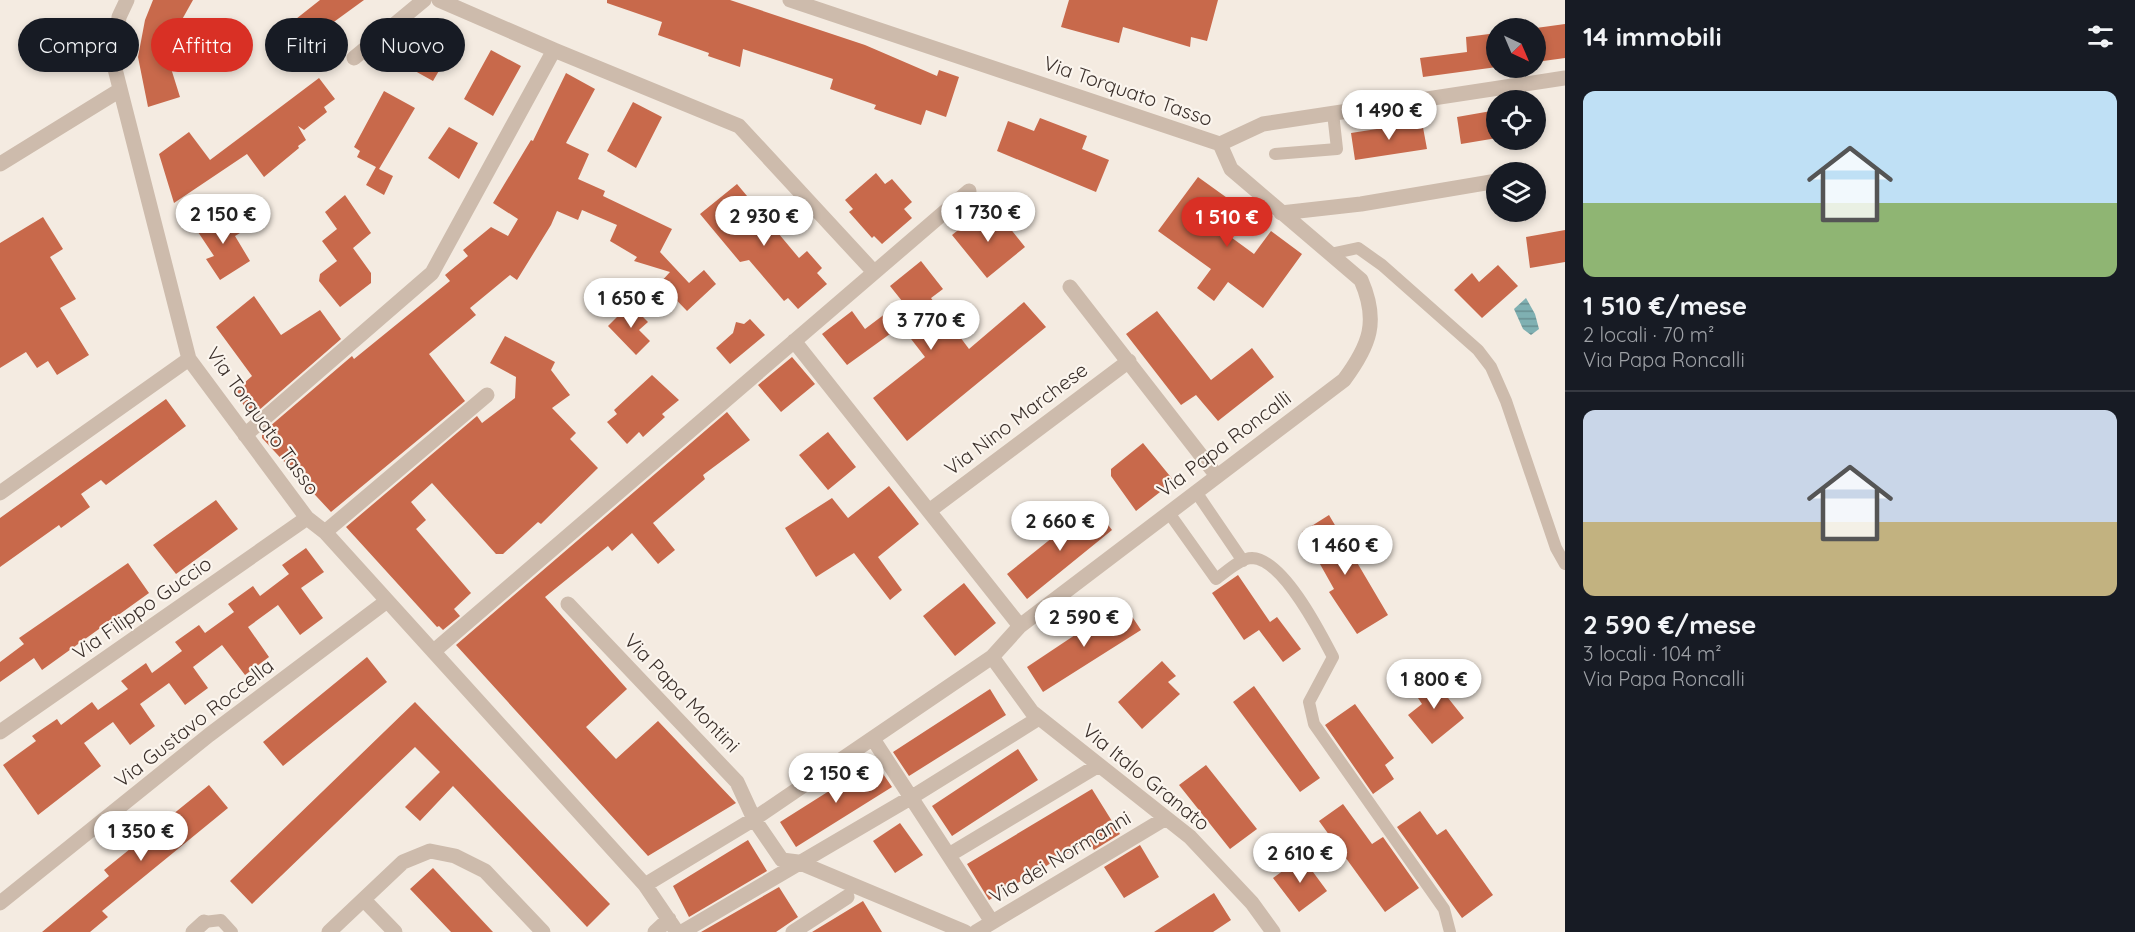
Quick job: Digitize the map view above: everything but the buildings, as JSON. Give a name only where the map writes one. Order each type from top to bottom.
[{"type":"street","name":"Via Torquato Tasso","points":[[127,0],[119,17],[114,65],[189,359],[308,518],[326,532],[645,885],[680,932]]},
{"type":"street","points":[[354,58],[424,0]]},
{"type":"street","points":[[439,0],[739,126],[874,272]]},
{"type":"street","name":"Via Torquato Tasso","points":[[790,0],[1220,144],[1263,124],[1565,78]]},
{"type":"street","points":[[245,435],[432,273],[554,50]]},
{"type":"street","points":[[0,164],[120,90]]},
{"type":"street","name":"Via Papa Roncalli","points":[[645,885],[754,819],[992,657],[1020,626],[1344,380],[1362,356],[1370,333],[1370,301],[1361,280],[1231,169],[1220,144]]},
{"type":"street","points":[[1281,213],[1361,204],[1486,183]]},
{"type":"street","points":[[434,651],[969,191]]},
{"type":"street","points":[[1070,287],[1217,476]]},
{"type":"street","points":[[794,341],[1020,626]]},
{"type":"street","points":[[0,493],[189,359]]},
{"type":"street","name":"Via Nino Marchese","points":[[929,511],[1129,361]]},
{"type":"street","points":[[326,532],[487,394]]},
{"type":"street","name":"Via Filippo Guccio","points":[[0,732],[308,518]]},
{"type":"street","name":"Via Gustavo Roccella","points":[[0,903],[209,735],[387,601]]},
{"type":"street","name":"Via Papa Montini","points":[[568,604],[738,782],[754,819],[782,860],[798,862],[965,932]]},
{"type":"street","name":"Via Italo Granato","points":[[992,657],[1032,712],[1190,837],[1221,868],[1273,932]]},
{"type":"street","points":[[680,932],[912,797],[1039,718]]},
{"type":"street","points":[[873,738],[992,922]]},
{"type":"street","points":[[949,855],[1098,766]]},
{"type":"street","name":"Via dei Normanni","points":[[976,932],[1166,818]]},
{"type":"street","points":[[329,932],[403,862],[430,851],[455,856],[484,871],[543,932]]},
{"type":"street","points":[[793,932],[847,897]]},
{"type":"street","points":[[364,900],[395,932]]},
{"type":"street","points":[[655,932],[669,919]]},
{"type":"lane","points":[[1275,154],[1337,149],[1333,113]]},
{"type":"lane","points":[[1330,254],[1358,248],[1382,265],[1478,350],[1491,367],[1506,401],[1556,548],[1565,564]]},
{"type":"lane","points":[[1196,492],[1243,561]]},
{"type":"lane","points":[[1169,513],[1216,579],[1243,561],[1252,558],[1269,565],[1288,585],[1319,629],[1334,657],[1309,702],[1314,724],[1444,909],[1450,932]]},
{"type":"lane","points":[[199,927],[221,920],[232,932]]},
{"type":"water","points":[[1526,298],[1535,314],[1539,329],[1531,335],[1523,329],[1514,309]]}]
